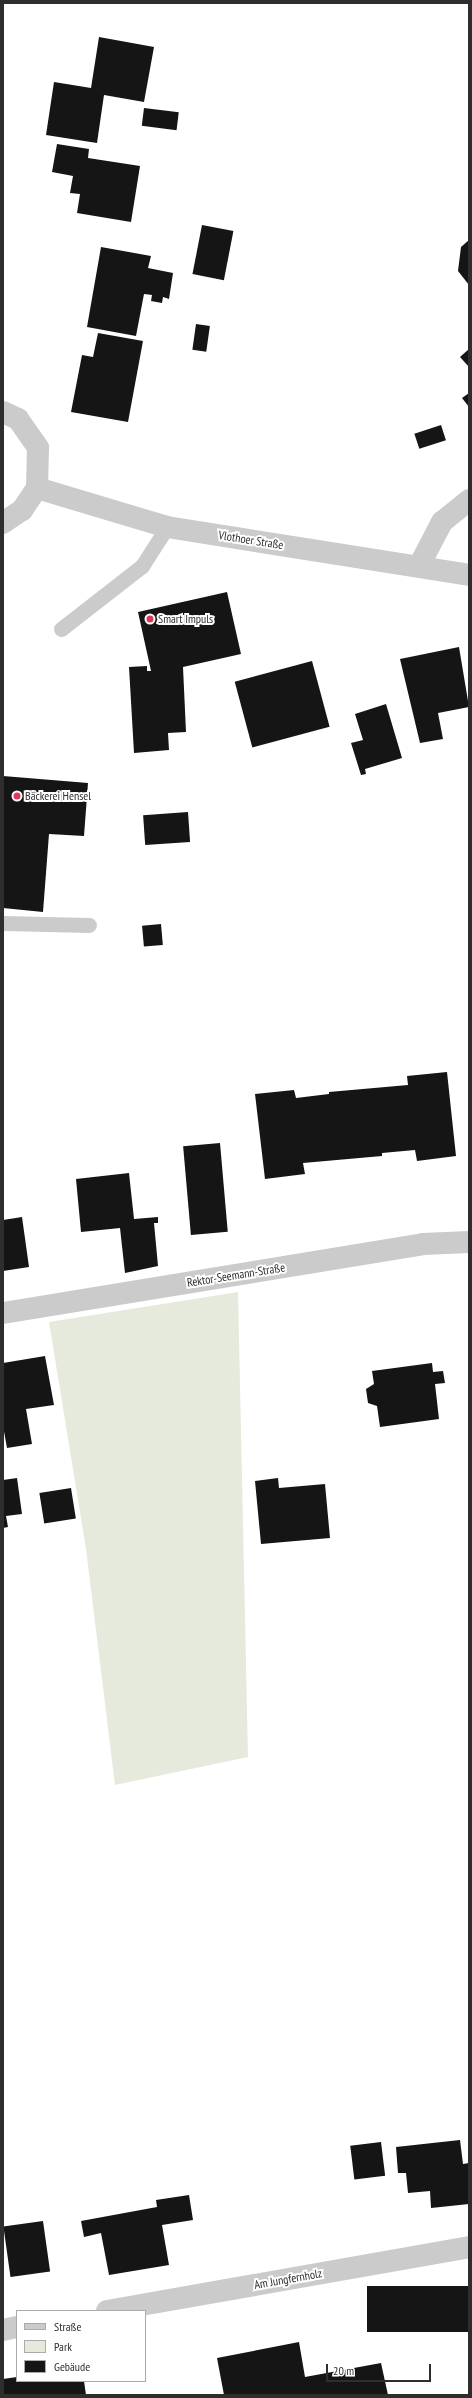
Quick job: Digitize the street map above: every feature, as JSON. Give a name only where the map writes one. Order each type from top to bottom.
[{"type":"street","points":[[3,412],[18,419],[38,448],[37,488],[22,510],[3,523]]},
{"type":"street","name":"Vlothoer Straße","points":[[37,488],[167,527],[469,575]]},
{"type":"street","points":[[419,566],[442,522],[469,500]]},
{"type":"street","name":"Rektor-Seemann-Straße","points":[[3,1313],[423,1244],[469,1242]]},
{"type":"street","name":"Am Jungfernholz","points":[[113,2310],[469,2247]]},
{"type":"street","points":[[3,2330],[16,2327]]},
{"type":"lane","points":[[61,629],[142,566],[167,527]]},
{"type":"lane","points":[[3,923],[89,925]]},
{"type":"green space","points":[[238,1292],[248,1757],[115,1785],[86,1549],[49,1322]]},
{"type":"building","points":[[99,37],[154,47],[144,102],[104,95],[97,143],[46,135],[54,82],[91,88]]},
{"type":"building","points":[[144,108],[179,112],[177,130],[142,126]]},
{"type":"building","points":[[57,144],[89,149],[88,158],[140,166],[131,222],[77,213],[80,194],[70,193],[73,176],[52,172]]},
{"type":"building","points":[[202,225],[233,231],[224,280],[192,274]]},
{"type":"building","points":[[469,240],[469,285],[458,271],[461,247]]},
{"type":"building","points":[[101,247],[151,256],[148,268],[173,273],[169,299],[163,297],[162,303],[151,301],[152,295],[144,294],[136,336],[87,327]]},
{"type":"building","points":[[196,324],[210,326],[206,352],[192,350]]},
{"type":"building","points":[[98,333],[143,341],[128,422],[71,412],[82,355],[93,357]]},
{"type":"building","points":[[469,349],[469,367],[460,357]]},
{"type":"building","points":[[469,393],[469,407],[462,398]]},
{"type":"building","points":[[441,425],[446,440],[419,449],[414,434]]},
{"type":"building","points":[[227,592],[241,654],[183,667],[186,732],[168,733],[169,750],[134,753],[129,667],[147,666],[147,671],[151,671],[138,612]]},
{"type":"building","points":[[459,647],[469,707],[438,713],[443,739],[420,743],[400,659]]},
{"type":"building","points":[[312,661],[330,727],[252,747],[235,682]]},
{"type":"building","points":[[386,704],[402,758],[365,769],[366,774],[361,775],[351,743],[363,740],[355,714]]},
{"type":"building","points":[[3,776],[88,783],[84,836],[49,834],[43,912],[3,908]]},
{"type":"building","points":[[188,812],[190,842],[145,845],[143,815]]},
{"type":"building","points":[[161,924],[163,945],[144,947],[142,926]]},
{"type":"building","points":[[447,1072],[456,1156],[417,1161],[415,1150],[382,1153],[382,1156],[303,1163],[305,1174],[265,1179],[255,1094],[294,1090],[296,1098],[329,1094],[329,1092],[408,1085],[407,1076]]},
{"type":"building","points":[[220,1143],[228,1232],[191,1235],[183,1146]]},
{"type":"building","points":[[129,1173],[134,1219],[158,1217],[158,1223],[154,1223],[158,1266],[125,1273],[120,1228],[81,1232],[76,1179]]},
{"type":"building","points":[[22,1217],[29,1267],[3,1271],[3,1220]]},
{"type":"building","points":[[45,1356],[54,1405],[26,1409],[32,1444],[7,1448],[3,1426],[3,1363]]},
{"type":"building","points":[[432,1363],[433,1372],[443,1371],[445,1383],[435,1384],[439,1419],[380,1427],[377,1406],[368,1403],[366,1389],[374,1384],[372,1371]]},
{"type":"building","points":[[17,1478],[22,1514],[6,1516],[8,1527],[3,1528],[3,1480]]},
{"type":"building","points":[[278,1478],[279,1488],[325,1484],[330,1538],[261,1544],[255,1481]]},
{"type":"building","points":[[71,1488],[76,1519],[44,1524],[39,1493]]},
{"type":"building","points":[[460,2140],[463,2164],[469,2163],[469,2204],[431,2208],[430,2191],[408,2193],[406,2173],[398,2173],[396,2147]]},
{"type":"building","points":[[381,2142],[385,2176],[354,2180],[350,2146]]},
{"type":"building","points":[[189,2195],[193,2220],[162,2225],[169,2265],[109,2275],[101,2233],[84,2237],[81,2221],[157,2207],[156,2200]]},
{"type":"building","points":[[43,2221],[50,2272],[10,2277],[3,2227]]},
{"type":"building","points":[[367,2286],[469,2286],[469,2332],[367,2332]]},
{"type":"building","points":[[299,2342],[305,2377],[381,2363],[388,2395],[224,2395],[217,2358]]},
{"type":"building","points":[[16,2377],[16,2382],[84,2382],[86,2395],[3,2395],[3,2379]]},
{"type":"place","name":"Smart Impuls","points":[[150,619]]},
{"type":"place","name":"Bäckerei Hensel","points":[[17,796]]}]
